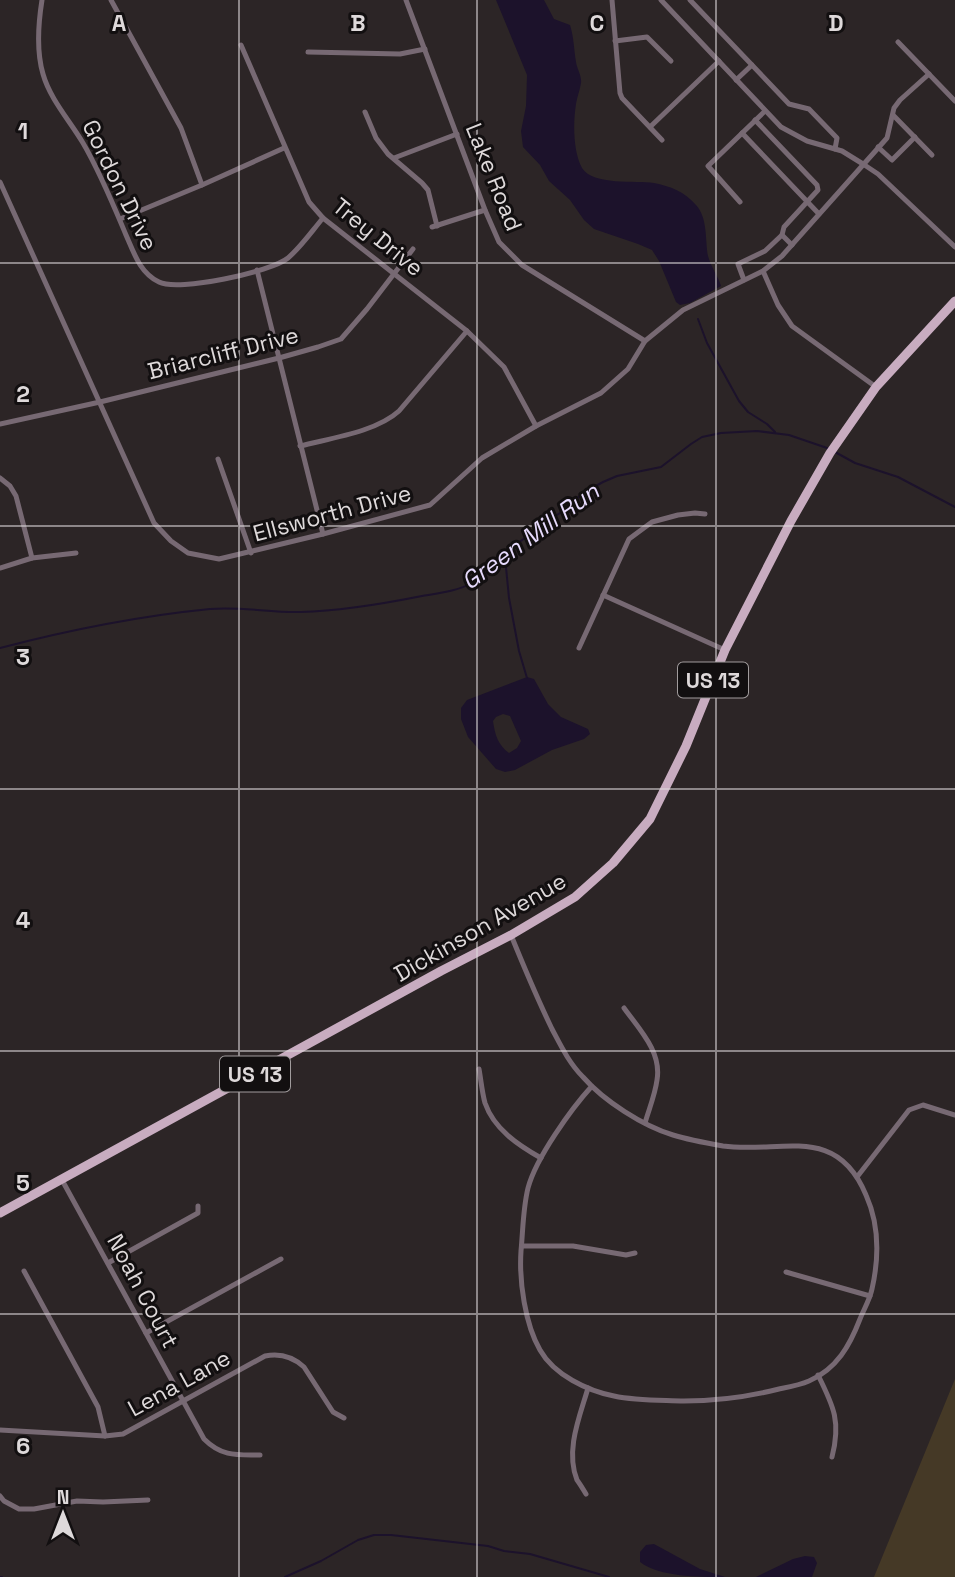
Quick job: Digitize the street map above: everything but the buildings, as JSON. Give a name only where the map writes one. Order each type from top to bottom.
[{"type":"main road","name":"Dickinson Avenue","points":[[0,1213],[511,935],[575,897],[613,863],[650,819],[686,746],[725,650],[791,521],[830,453],[876,387],[955,301]]},
{"type":"street","name":"Gordon Drive","points":[[42,0],[38,43],[43,76],[83,143],[139,265],[153,279],[163,284],[192,285],[257,270],[287,259],[323,218]]},
{"type":"street","points":[[111,0],[181,128],[202,185]]},
{"type":"street","name":"Lake Road","points":[[406,0],[499,242],[522,265],[645,341]]},
{"type":"street","points":[[612,0],[620,93],[662,140]]},
{"type":"street","points":[[661,0],[780,127],[807,141],[835,149],[878,174],[955,247]]},
{"type":"street","points":[[690,0],[789,104],[809,108],[837,138],[835,149]]},
{"type":"street","points":[[615,41],[647,37],[671,61]]},
{"type":"street","points":[[898,42],[955,101]]},
{"type":"street","name":"Trey Drive","points":[[241,45],[309,202],[323,218],[467,331],[504,368],[536,426]]},
{"type":"street","points":[[308,52],[400,54],[425,49]]},
{"type":"street","points":[[650,127],[719,61]]},
{"type":"street","points":[[736,80],[752,65]]},
{"type":"street","name":"Ellsworth Drive","points":[[0,182],[154,523],[171,541],[188,553],[219,559],[251,553],[430,505],[482,458],[536,426],[601,393],[628,369],[645,341],[683,310],[763,271],[782,256],[887,138],[894,108],[929,74]]},
{"type":"street","points":[[365,111],[376,138],[428,191],[435,227],[485,210]]},
{"type":"street","points":[[740,202],[708,166],[765,111]]},
{"type":"street","points":[[893,114],[932,155]]},
{"type":"street","points":[[744,280],[738,264],[765,251],[782,235],[784,227],[818,190],[817,185],[755,120]]},
{"type":"street","points":[[742,133],[819,214]]},
{"type":"street","points":[[394,158],[457,134]]},
{"type":"street","points":[[878,147],[891,160],[915,137]]},
{"type":"street","points":[[120,219],[284,148]]},
{"type":"street","points":[[782,235],[792,245]]},
{"type":"street","name":"Briarcliff Drive","points":[[0,424],[279,358],[341,339],[413,248]]},
{"type":"street","points":[[257,270],[323,534]]},
{"type":"street","points":[[763,271],[778,305],[792,326],[876,387]]},
{"type":"street","points":[[300,446],[377,426],[390,420],[467,331]]},
{"type":"street","points":[[218,458],[251,553]]},
{"type":"street","points":[[0,478],[10,486],[16,496],[32,558]]},
{"type":"street","points":[[579,648],[629,538],[652,522],[678,515],[705,514]]},
{"type":"street","points":[[0,568],[32,558],[76,554]]},
{"type":"street","points":[[603,595],[725,650]]},
{"type":"street","points":[[511,935],[541,1006],[567,1058],[584,1079],[611,1102],[645,1123],[673,1135],[749,1148],[794,1145],[813,1147],[845,1161],[858,1177],[873,1214],[876,1239],[870,1296],[846,1351],[828,1369],[810,1381],[745,1397],[711,1401],[623,1398],[588,1388],[568,1377],[540,1351],[525,1307],[520,1272],[523,1222],[529,1186],[541,1158],[577,1103],[592,1086]]},
{"type":"street","points":[[624,1008],[652,1045],[655,1061],[658,1078],[645,1123]]},
{"type":"street","points":[[479,1069],[485,1104],[496,1123],[518,1145],[541,1158]]},
{"type":"street","points":[[858,1177],[909,1110],[923,1105],[955,1115]]},
{"type":"street","name":"Noah Court","points":[[62,1180],[204,1439],[211,1447],[230,1455],[260,1455]]},
{"type":"street","points":[[108,1263],[198,1213],[198,1206]]},
{"type":"street","points":[[522,1246],[573,1246],[626,1255],[635,1253]]},
{"type":"street","points":[[146,1333],[281,1259]]},
{"type":"street","points":[[24,1271],[98,1407],[105,1436]]},
{"type":"street","points":[[786,1272],[870,1296]]},
{"type":"street","name":"Lena Lane","points":[[0,1430],[105,1436],[123,1434],[265,1356],[281,1355],[304,1367],[333,1412],[344,1418]]},
{"type":"street","points":[[818,1375],[833,1405],[836,1440],[832,1457]]},
{"type":"street","points":[[586,1494],[577,1478],[573,1457],[574,1435],[588,1388]]},
{"type":"street","points":[[0,1496],[19,1509],[77,1501],[148,1500]]},
{"type":"shaded area","points":[[496,0],[544,0],[554,19],[570,25],[581,80],[574,128],[575,145],[582,168],[595,178],[654,183],[687,196],[703,216],[708,256],[721,286],[690,303],[680,305],[676,302],[652,250],[594,229],[570,200],[549,181],[540,165],[523,147],[521,131],[526,106],[527,75]]},
{"type":"shaded area","points":[[527,677],[534,679],[548,704],[561,717],[588,729],[590,734],[515,770],[505,772],[496,769],[468,737],[461,719],[461,708],[467,700]],"holes":[[[503,714],[510,716],[521,741],[517,748],[509,753],[502,747],[493,721]]]},
{"type":"shaded area","points":[[955,1379],[955,1577],[874,1577]]},
{"type":"shaded area","points":[[654,1544],[700,1569],[725,1577],[680,1575],[648,1567],[640,1562],[640,1552],[646,1545]]},
{"type":"shaded area","points":[[814,1557],[817,1563],[812,1577],[756,1577],[793,1559]]},
{"type":"waterway","points":[[698,319],[707,343],[739,401],[748,412],[775,432]]},
{"type":"waterway","name":"Green Mill Run","points":[[0,648],[104,624],[183,612],[221,608],[290,612],[332,610],[449,591],[468,585],[483,576],[498,564],[509,550],[583,493],[617,476],[661,467],[702,437],[757,431],[789,435],[830,449]]},
{"type":"waterway","name":"Green Mill Run","points":[[835,452],[855,463],[898,477],[955,507]]},
{"type":"waterway","points":[[505,557],[509,598],[527,678]]},
{"type":"waterway","points":[[285,1577],[358,1540],[374,1535],[488,1546],[530,1554],[609,1577]]}]
